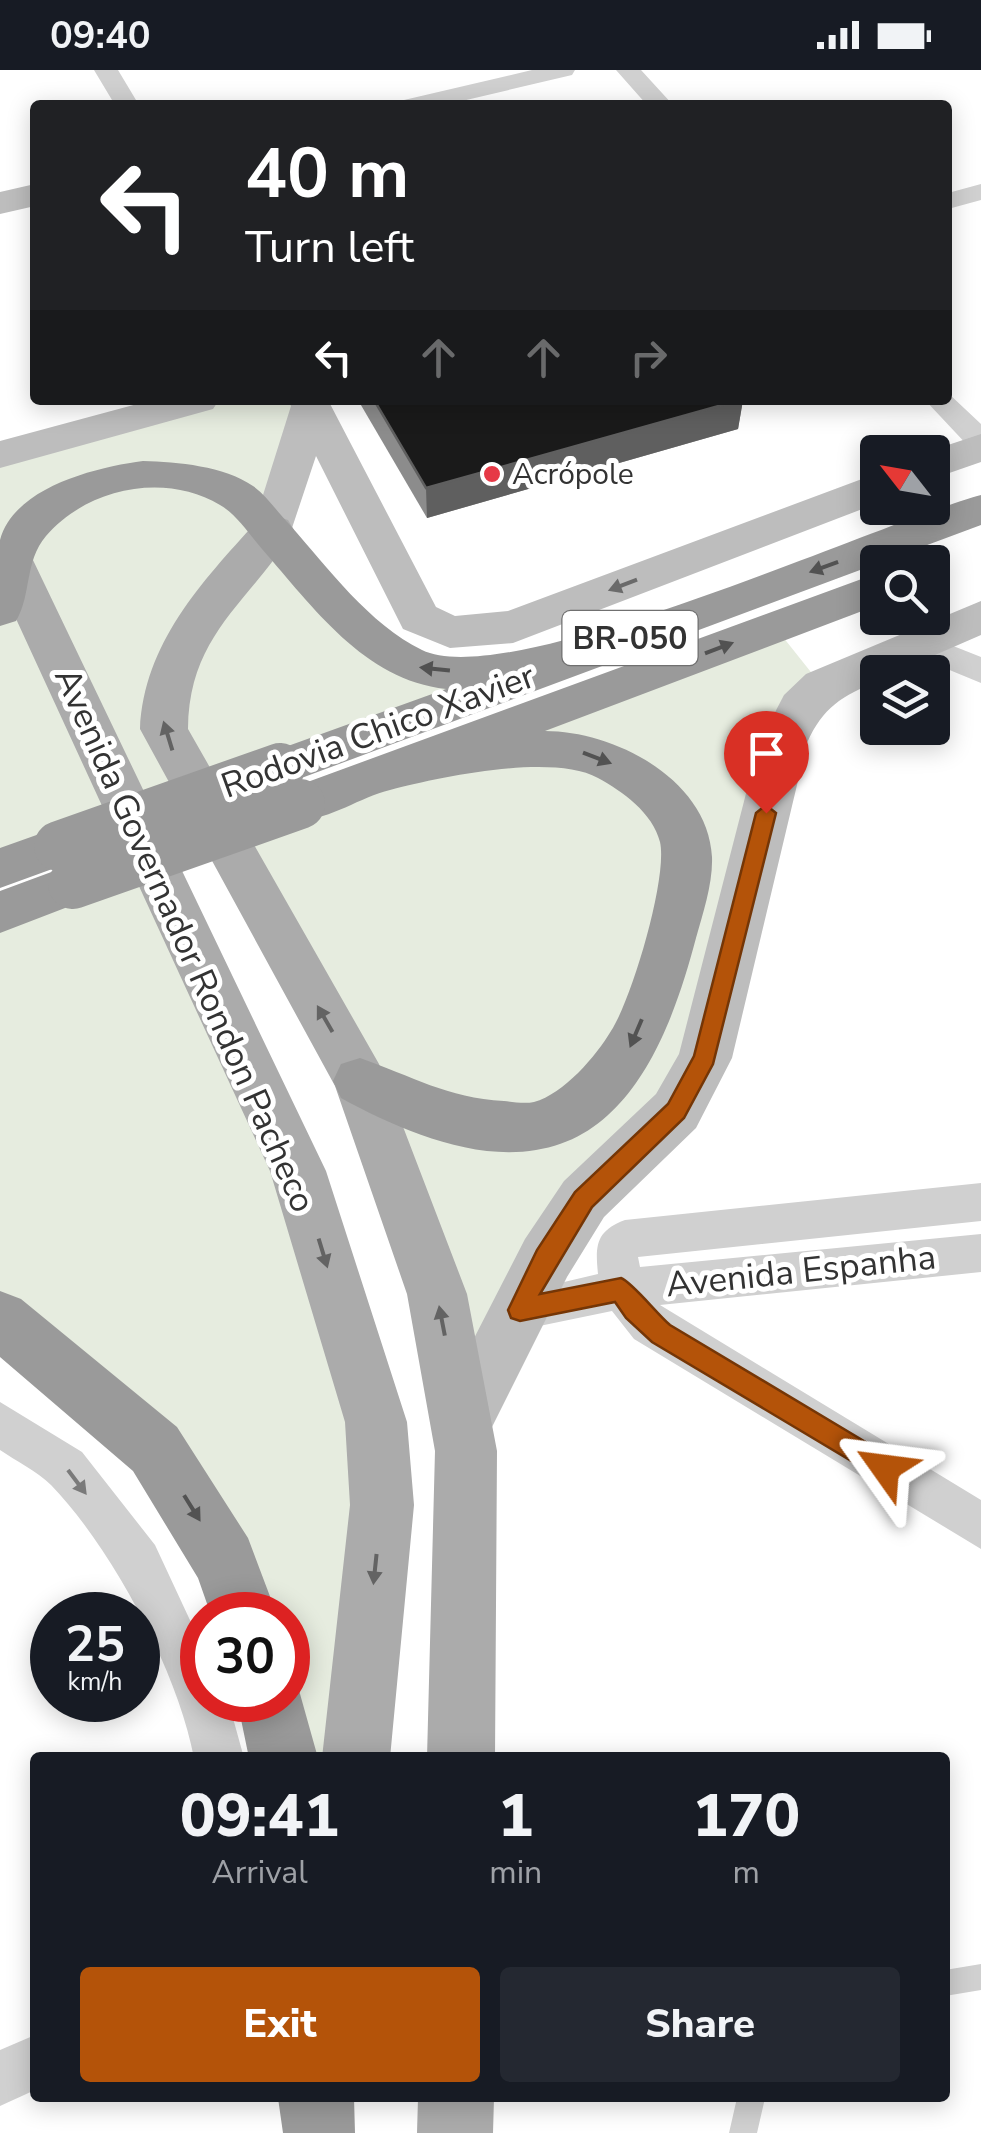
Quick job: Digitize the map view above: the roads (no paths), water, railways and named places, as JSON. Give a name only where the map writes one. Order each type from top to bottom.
[{"type":"highway","points":[[3,571],[37,519],[63,498],[91,484],[143,472],[212,482],[238,496],[374,644],[424,670],[500,668],[600,649]]},
{"type":"highway","name":"Rodovia Chico Xavier","points":[[0,912],[66,866],[290,786],[600,649],[981,509]]},
{"type":"highway","points":[[950,560],[981,549]]},
{"type":"highway","name":"Rodovia Chico Xavier","points":[[290,786],[398,771],[860,595]]},
{"type":"highway","points":[[360,1081],[408,1108],[468,1125],[538,1126],[586,1100],[634,1043],[681,904],[687,855],[674,820],[660,799],[633,776],[578,751],[537,749],[398,771]]},
{"type":"highway","name":"Rodovia Chico Xavier","points":[[0,868],[66,866]]},
{"type":"highway","points":[[0,1319],[156,1449],[225,1561],[236,1592]]},
{"type":"highway","points":[[276,1722],[283,1752]]},
{"type":"main road","points":[[0,203],[30,195]]},
{"type":"main road","points":[[0,455],[180,405]]},
{"type":"main road","name":"Avenida Governador Rondon Pacheco","points":[[308,405],[273,530],[224,588],[180,654],[161,702],[164,729],[172,751],[360,1081],[436,1294],[466,1452],[461,1752]]},
{"type":"main road","points":[[311,405],[420,618],[450,632],[512,628],[860,494]]},
{"type":"main road","points":[[950,458],[981,444]]},
{"type":"main road","name":"Avenida Governador Rondon Pacheco","points":[[3,571],[298,1171],[376,1422],[382,1505],[357,1752]]},
{"type":"main road","points":[[462,1422],[546,1258],[584,1200],[676,1111],[705,1058],[783,743],[800,707],[822,686],[981,617]]},
{"type":"main road","points":[[455,2133],[456,2102]]},
{"type":"street","points":[[106,70],[124,100]]},
{"type":"street","points":[[434,100],[563,70]]},
{"type":"street","points":[[628,70],[655,100]]},
{"type":"street","points":[[952,200],[981,192]]},
{"type":"street","points":[[945,405],[981,444]]},
{"type":"street","points":[[918,644],[981,671]]},
{"type":"street","name":"Avenida Espanha","points":[[621,1290],[616,1247],[626,1239],[981,1202]]},
{"type":"street","name":"Avenida Espanha","points":[[520,1310],[621,1290],[981,1253]]},
{"type":"street","points":[[621,1290],[634,1310],[661,1334],[981,1526]]},
{"type":"street","points":[[0,1424],[66,1468],[138,1562],[211,1718],[218,1752]]},
{"type":"street","points":[[0,2078],[30,2064]]},
{"type":"lane","points":[[950,1981],[981,1977]]},
{"type":"lane","points":[[743,2133],[750,2102]]},
{"type":"place","name":"Acrópole","points":[[492,474]]}]
